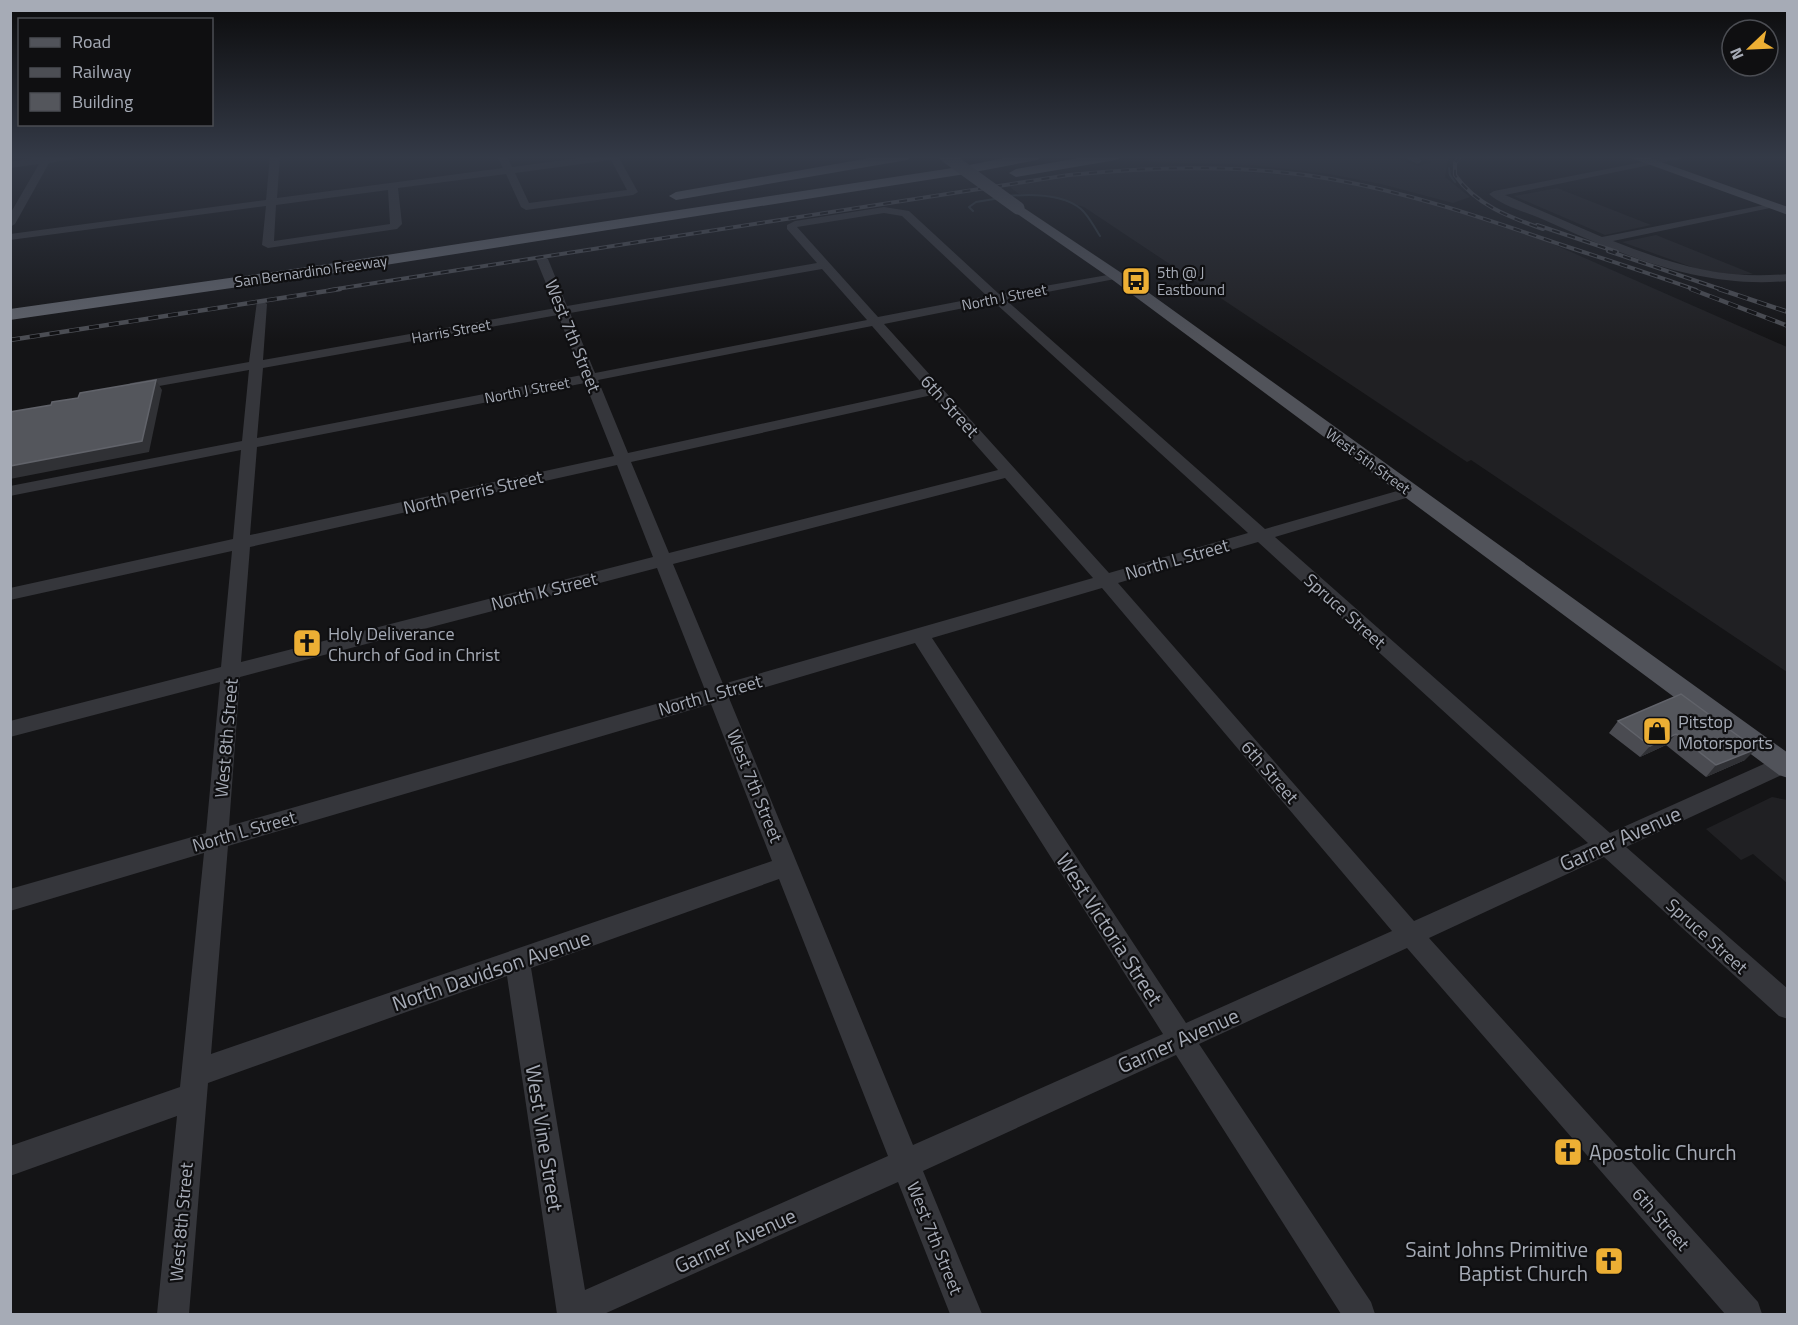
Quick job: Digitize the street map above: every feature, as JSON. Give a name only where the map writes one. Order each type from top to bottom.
[{"type":"highway","points":[[516,221],[536,218]]},
{"type":"highway","name":"San Bernardino Freeway","points":[[10,299],[576,218]]},
{"type":"highway","name":"San Bernardino Freeway","points":[[10,315],[328,269],[635,218]]},
{"type":"highway","points":[[328,269],[390,266],[729,218]]},
{"type":"highway","points":[[379,245],[398,233]]},
{"type":"main road","name":"West 5th Street","points":[[1032,218],[1115,275],[1785,766]]},
{"type":"street","points":[[10,237],[153,218]]},
{"type":"street","points":[[271,218],[268,245],[398,233],[396,218]]},
{"type":"street","name":"Spruce Street","points":[[792,231],[791,227],[795,224],[834,218]]},
{"type":"street","name":"Spruce Street","points":[[910,218],[997,299],[1788,1007]]},
{"type":"street","points":[[1551,218],[1681,268],[1729,280],[1759,281],[1788,277]]},
{"type":"street","points":[[1604,240],[1709,218]]},
{"type":"street","name":"6th Street","points":[[792,231],[1105,580],[1410,934],[1746,1314]]},
{"type":"street","name":"West 7th Street","points":[[542,259],[788,866],[966,1314]]},
{"type":"street","name":"Harris Street","points":[[112,391],[823,265]]},
{"type":"street","name":"North J Street","points":[[10,491],[1115,275]]},
{"type":"street","name":"West 8th Street","points":[[173,1314],[217,839],[261,304]]},
{"type":"street","name":"North Perris Street","points":[[10,594],[935,390]]},
{"type":"street","name":"North K Street","points":[[10,729],[231,670],[1008,472]]},
{"type":"street","name":"North L Street","points":[[10,900],[1410,492]]},
{"type":"street","name":"West Victoria Street","points":[[919,634],[1359,1314]]},
{"type":"street","name":"Garner Avenue","points":[[572,1313],[1605,845],[1785,766]]},
{"type":"street","name":"North Davidson Avenue","points":[[10,1161],[193,1085],[517,961],[788,866]]},
{"type":"street","name":"West Vine Street","points":[[517,961],[572,1313]]},
{"type":"shaded area","points":[[1100,218],[1478,218],[1537,237],[1787,347],[1787,672],[1471,460],[1467,462]]},
{"type":"shaded area","points":[[1565,218],[1633,218],[1651,225],[1605,235]]},
{"type":"shaded area","points":[[1656,235],[1753,274],[1738,275],[1700,270],[1622,242]]},
{"type":"shaded area","points":[[1772,797],[1787,800],[1787,883],[1753,854],[1741,860],[1706,829]]},
{"type":"building","points":[[156,380],[142,441],[10,466],[10,412],[78,398],[80,393]]},
{"type":"building","points":[[1681,694],[1756,749],[1716,765],[1676,734],[1650,746],[1618,721]]},
{"type":"waterway","points":[[1088,218],[1100,236]]},
{"type":"railway","points":[[330,290],[794,218]]},
{"type":"railway","points":[[1482,218],[1696,290]]},
{"type":"railway","points":[[1513,218],[1543,229]]},
{"type":"railway","points":[[1537,225],[1617,252]]},
{"type":"railway","points":[[1608,251],[1723,290]]},
{"type":"railway","points":[[10,340],[340,289]]},
{"type":"railway","points":[[1691,289],[1788,326]]},
{"type":"railway","points":[[1719,289],[1788,312]]},
{"type":"place","name":"5th @ J Eastbound","points":[[1136,281]]},
{"type":"place","name":"Holy Deliverance Church of God in Christ","points":[[307,643]]},
{"type":"place","name":"Pitstop Motorsports","points":[[1657,731]]},
{"type":"place","name":"Apostolic Church","points":[[1568,1152]]},
{"type":"place","name":"Saint Johns Primitive Baptist Church","points":[[1609,1261]]}]
